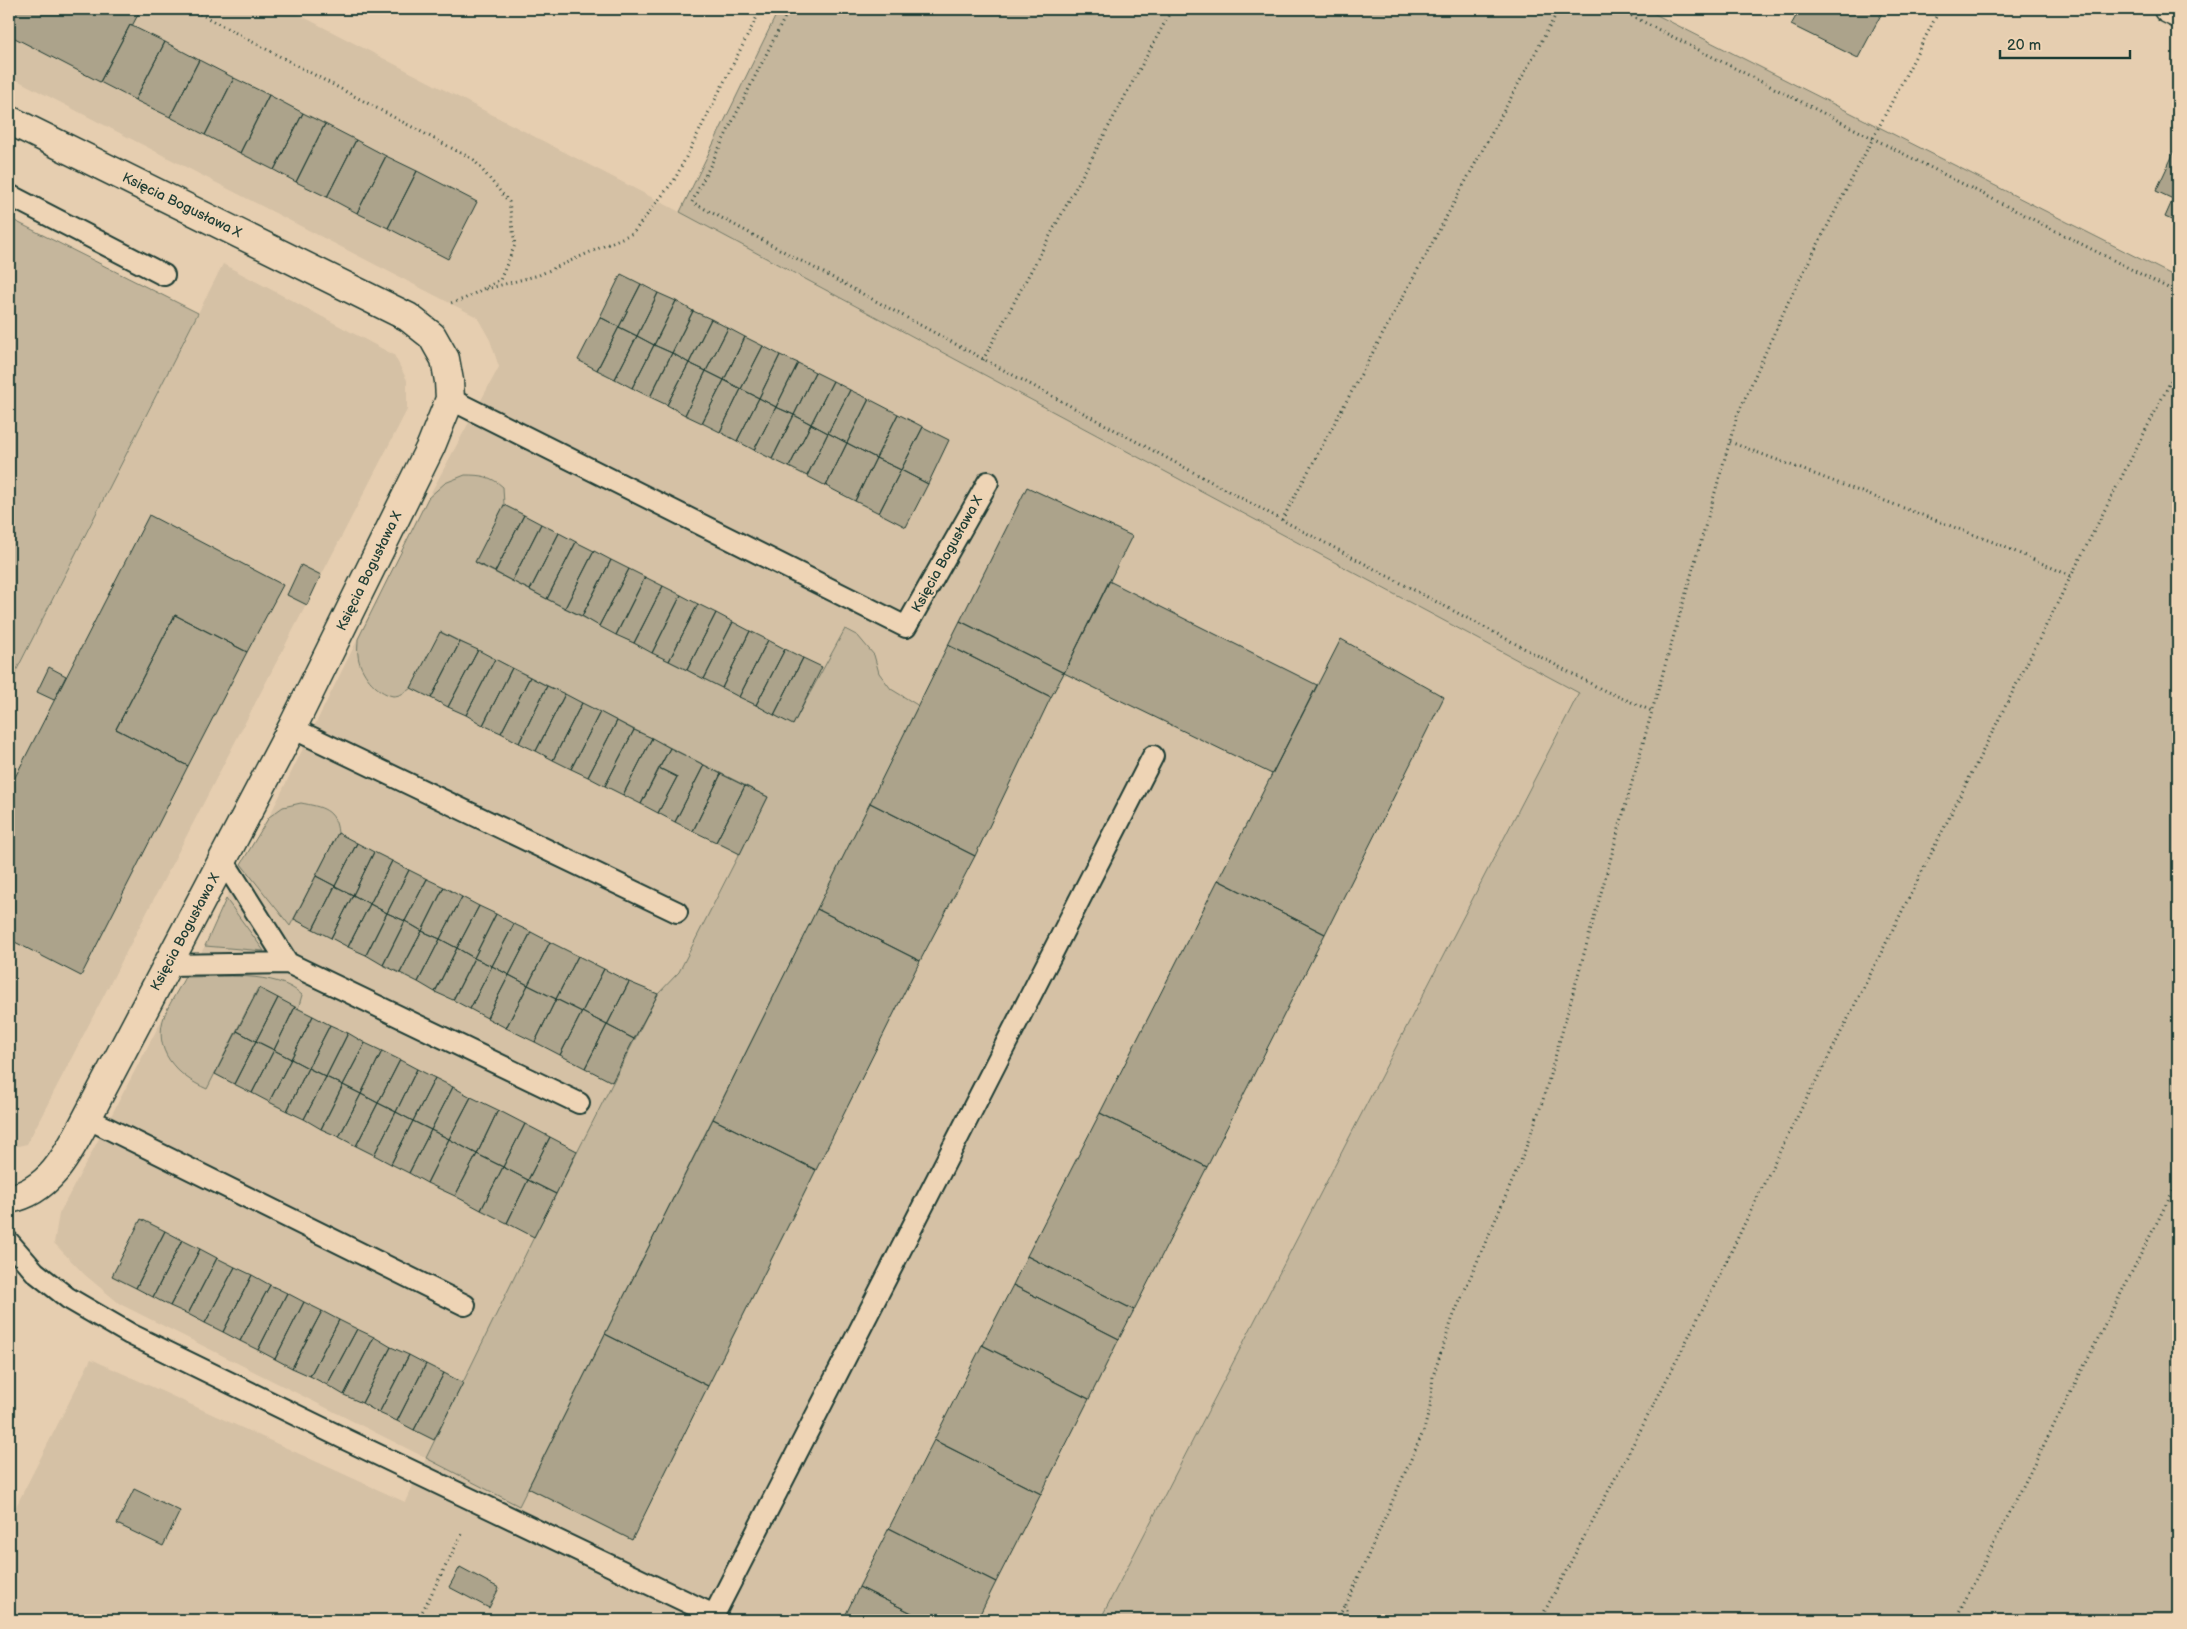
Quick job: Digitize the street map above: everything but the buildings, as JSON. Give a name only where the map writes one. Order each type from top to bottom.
[{"type":"street","points":[[2168,9],[2178,14]]},
{"type":"street","name":"Księcia Bogusława X","points":[[9,120],[408,317],[432,336],[445,359],[450,399],[431,446],[292,728],[88,1118],[55,1172],[28,1194],[9,1199]]},
{"type":"lane","points":[[9,195],[164,275]]},
{"type":"lane","name":"Księcia Bogusława X","points":[[450,399],[906,627],[988,482]]},
{"type":"lane","points":[[292,728],[677,912]]},
{"type":"lane","points":[[9,1242],[35,1272],[68,1298],[130,1334],[714,1615],[1154,756]]},
{"type":"lane","points":[[223,860],[288,963]]},
{"type":"lane","points":[[168,965],[288,963],[579,1103]]},
{"type":"lane","points":[[88,1118],[465,1305]]},
{"type":"path","points":[[191,9],[474,160],[509,202],[515,246],[500,280],[464,299],[408,317]]},
{"type":"path","points":[[478,292],[538,275],[633,233],[674,179],[761,9]]},
{"type":"path","points":[[789,9],[692,202],[1282,520],[1601,689],[1652,711]]},
{"type":"path","points":[[984,360],[1172,9]]},
{"type":"path","points":[[1282,520],[1559,9]]},
{"type":"path","points":[[1618,9],[2178,293]]},
{"type":"path","points":[[1336,1620],[1346,1605],[1424,1430],[1430,1407],[1433,1376],[1453,1317],[1521,1161],[1543,1100],[1737,416],[1789,300],[1940,9]]},
{"type":"path","points":[[1540,1620],[1644,1424],[1717,1280],[1791,1125],[1835,1045],[2178,367]]},
{"type":"path","points":[[1730,442],[1993,542],[2071,576]]},
{"type":"path","points":[[1955,1620],[2178,1181]]},
{"type":"path","points":[[418,1620],[479,1503]]},
{"type":"path","points":[[1346,1605],[1349,1620]]},
{"type":"shaded area","points":[[9,9],[288,9],[680,212],[1579,693],[1100,1620],[9,1620],[9,1520],[91,1359],[405,1502],[426,1458],[120,1304],[85,1275],[54,1243],[59,1214],[165,1014],[205,946],[241,864],[269,817],[428,498],[499,367],[490,340],[477,317],[9,76]]},
{"type":"shaded area","points":[[779,9],[1645,9],[2178,278],[2178,1620],[1100,1620],[1579,693],[680,212]]},
{"type":"shaded area","points":[[9,218],[198,313],[9,685]]},
{"type":"shaded area","points":[[223,264],[394,355],[407,380],[407,410],[27,1144],[9,1148],[9,685]]},
{"type":"shaded area","points":[[465,475],[486,477],[503,487],[504,505],[476,563],[793,724],[845,629],[858,636],[874,655],[879,673],[891,689],[919,706],[519,1506],[426,1458],[534,1237],[658,994],[679,972],[768,797],[441,632],[411,688],[400,695],[393,696],[375,686],[365,674],[359,661],[358,639],[428,498],[445,483]]},
{"type":"shaded area","points":[[301,803],[327,810],[337,825],[338,833],[290,926],[241,864],[269,817],[283,807]]},
{"type":"shaded area","points":[[226,899],[264,951],[205,946]]},
{"type":"shaded area","points":[[231,976],[263,978],[291,987],[302,995],[298,1009],[258,988],[207,1089],[196,1084],[177,1069],[164,1050],[161,1039],[165,1014],[185,977]]}]
